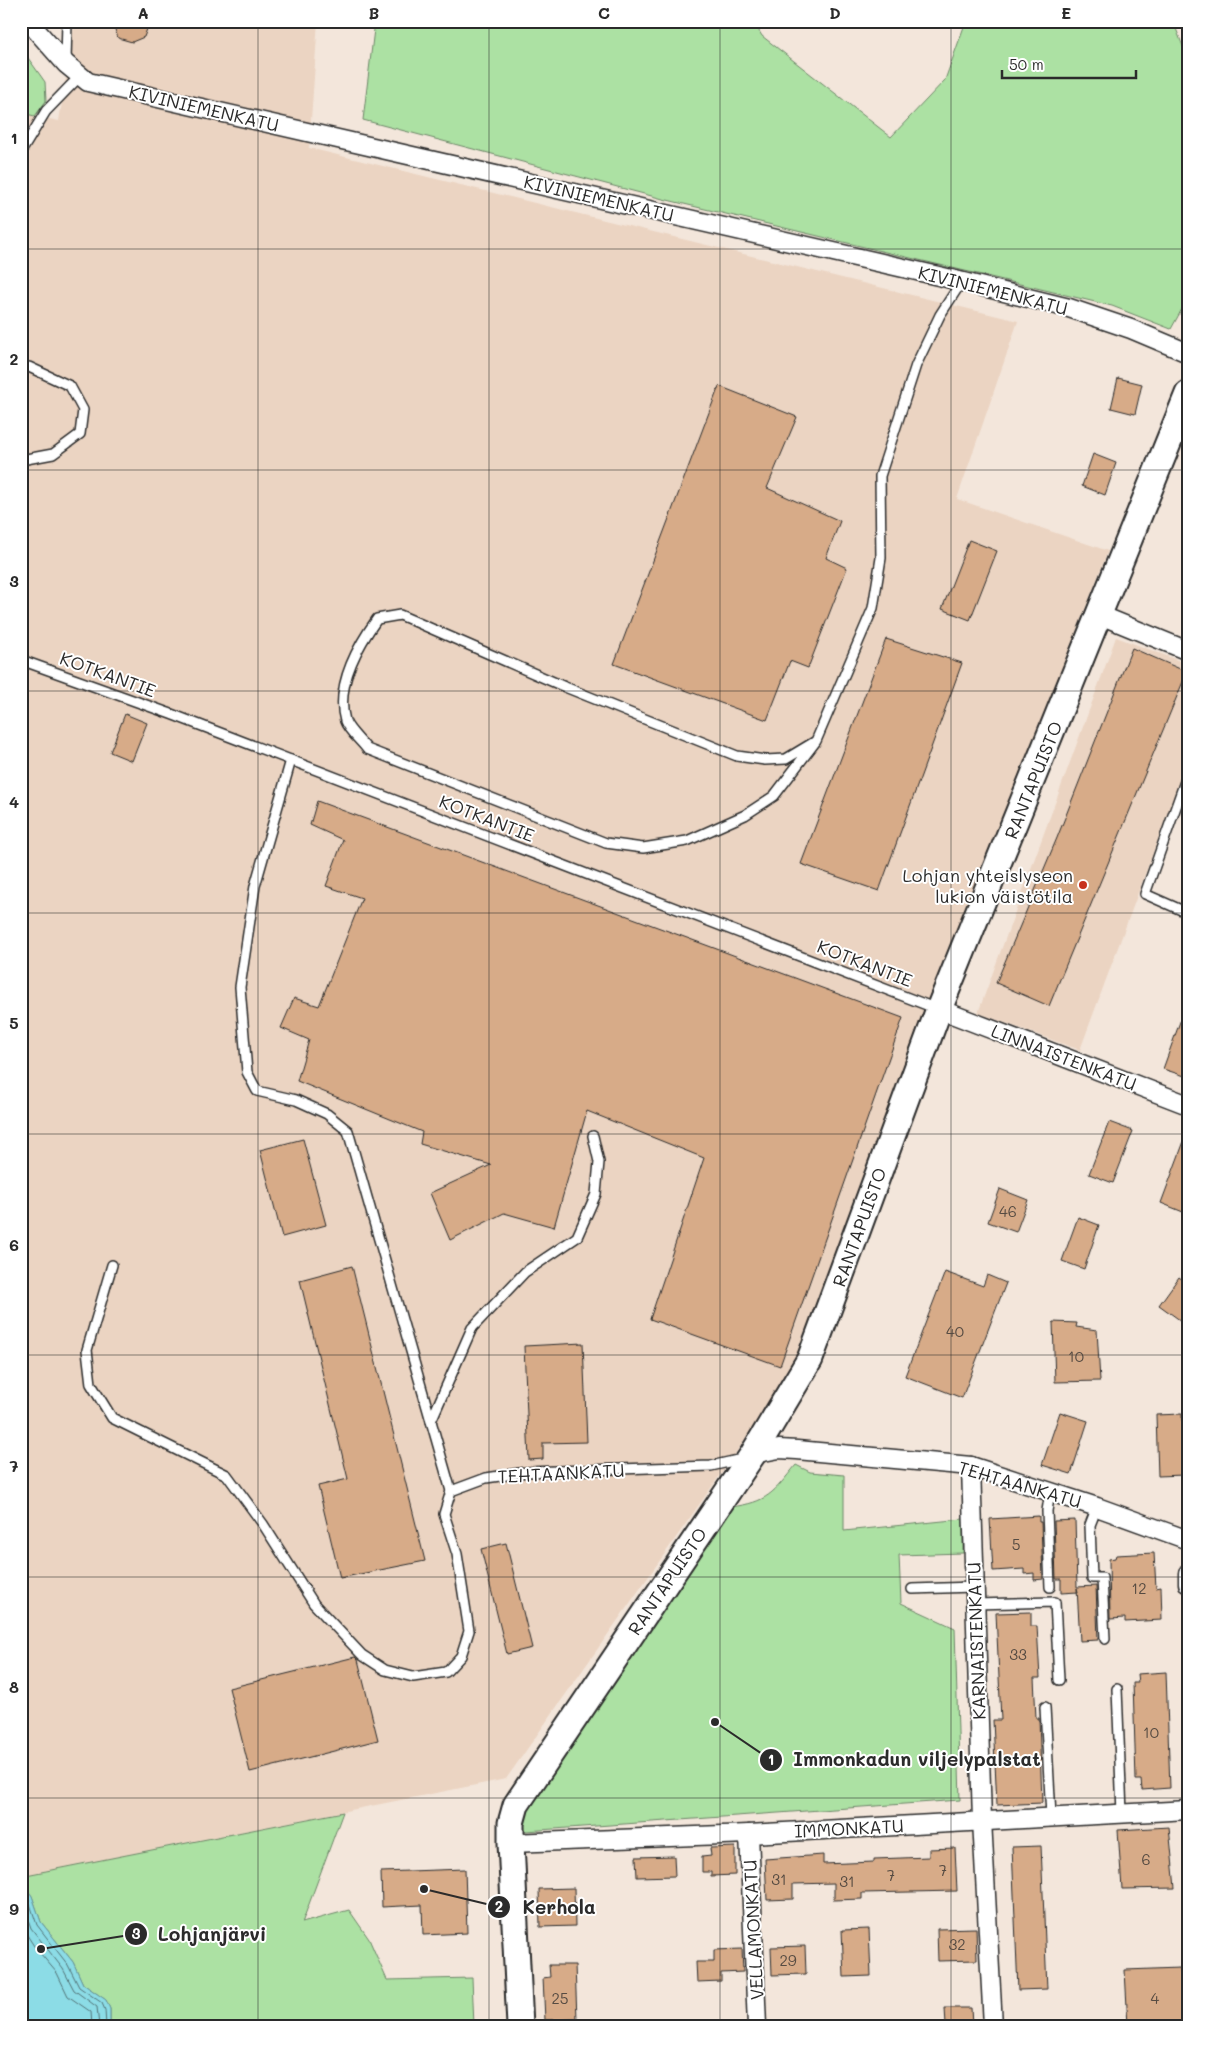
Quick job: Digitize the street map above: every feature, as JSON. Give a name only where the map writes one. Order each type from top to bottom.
[{"type":"street","name":"KIVINIEMENKATU","points":[[28,21],[66,64],[88,82],[962,281],[1069,308],[1188,353]]},
{"type":"street","name":"RANTAPUISTO","points":[[520,2026],[511,1843],[512,1823],[516,1805],[753,1454],[810,1359],[939,1009],[1188,394]]},
{"type":"street","points":[[1100,615],[1188,651]]},
{"type":"street","name":"LINNAISTENKATU","points":[[939,1009],[1188,1105]]},
{"type":"street","name":"TEHTAANKATU","points":[[753,1454],[779,1449],[971,1466],[1096,1507],[1188,1540]]},
{"type":"street","name":"KARNAISTENKATU","points":[[971,1466],[982,1820],[993,2026]]},
{"type":"street","points":[[1188,1573],[1188,1584]]},
{"type":"street","name":"IMMONKATU","points":[[511,1843],[749,1834],[1188,1810]]},
{"type":"street","name":"VELLAMONKATU","points":[[749,1834],[757,2026]]},
{"type":"lane","points":[[66,64],[68,21]]},
{"type":"lane","points":[[21,152],[46,111],[80,76]]},
{"type":"lane","points":[[816,741],[786,759],[765,760],[737,756],[566,687],[400,615],[377,619],[362,640],[342,691],[346,723],[367,749],[606,842],[643,848],[687,841],[746,815],[774,796],[816,741],[872,608],[881,558],[880,476],[916,365],[940,315],[962,281]]},
{"type":"lane","points":[[21,460],[53,454],[80,434],[83,410],[70,386],[29,368]]},
{"type":"lane","name":"KOTKANTIE","points":[[21,660],[171,714],[939,1009]]},
{"type":"lane","points":[[112,1265],[87,1350],[91,1384],[112,1418],[227,1475],[262,1524],[314,1604],[362,1656],[385,1670],[414,1677],[446,1672],[462,1656],[469,1631],[457,1554],[444,1514],[450,1491],[348,1131],[327,1114],[296,1100],[257,1091],[247,1072],[240,987],[255,886],[291,760]]},
{"type":"lane","points":[[1188,773],[1145,894],[1188,912]]},
{"type":"lane","points":[[431,1421],[472,1328],[526,1272],[576,1237],[596,1194],[598,1162],[593,1136]]},
{"type":"lane","name":"TEHTAANKATU","points":[[450,1491],[486,1478],[527,1472],[711,1466],[732,1462],[753,1454]]},
{"type":"lane","points":[[1050,1492],[1047,1512],[1050,1587]]},
{"type":"lane","points":[[1096,1507],[1090,1525],[1092,1578],[1102,1578],[1105,1638]]},
{"type":"lane","points":[[912,1589],[1055,1602],[1060,1680]]},
{"type":"lane","points":[[1117,1689],[1122,1813]]},
{"type":"lane","points":[[1045,1707],[1051,1816]]},
{"type":"shaded area","points":[[75,21],[318,21],[309,148],[1018,321],[957,499],[1108,551],[928,1012],[794,1370],[506,1779],[21,1876],[21,113],[59,121]]},
{"type":"shaded area","name":"Lohjan yhteislyseon lukion väistötila","points":[[1116,637],[1188,664],[1188,758],[1080,1050],[978,1013]]},
{"type":"green space","points":[[375,21],[753,21],[762,36],[891,137],[945,80],[966,21],[1173,21],[1188,59],[1188,298],[1171,329],[1112,306],[663,199],[363,120]]},
{"type":"green space","points":[[21,48],[45,82],[46,101],[35,116],[21,113]]},
{"type":"green space","points":[[796,1465],[810,1472],[844,1475],[844,1531],[963,1519],[963,1553],[899,1555],[901,1603],[955,1628],[960,1800],[526,1831],[523,1823],[524,1813],[731,1507],[754,1502],[769,1495]]},
{"type":"green space","points":[[343,1812],[302,1923],[349,1910],[369,1939],[387,1980],[472,1978],[474,2026],[110,2026],[110,2009],[106,2000],[83,1984],[73,1962],[41,1922],[32,1896],[21,1881],[21,1876]]},
{"type":"water","points":[[21,1881],[32,1896],[41,1922],[73,1962],[83,1984],[106,2000],[110,2009],[110,2026],[21,2026]]},
{"type":"building","points":[[112,21],[150,21],[144,37],[132,42],[118,38]]},
{"type":"building","points":[[1118,378],[1142,384],[1135,414],[1111,408]]},
{"type":"building","points":[[719,386],[797,417],[767,488],[840,521],[826,558],[847,568],[808,668],[790,661],[767,720],[614,664]]},
{"type":"building","points":[[1093,454],[1116,463],[1105,495],[1082,486]]},
{"type":"building","points":[[969,540],[997,551],[970,620],[942,609]]},
{"type":"building","points":[[886,639],[962,663],[879,891],[801,864]]},
{"type":"building","points":[[1132,648],[1187,672],[1049,1006],[996,983],[1057,838]]},
{"type":"building","points":[[125,714],[147,723],[132,761],[110,752]]},
{"type":"building","points":[[317,801],[903,1018],[780,1366],[650,1319],[704,1158],[587,1111],[554,1227],[504,1213],[450,1240],[430,1193],[491,1165],[420,1144],[422,1132],[297,1081],[309,1040],[281,1028],[294,998],[319,1006],[362,898],[326,886],[343,840],[310,825]]},
{"type":"building","points":[[1186,1005],[1188,1005],[1188,1077],[1163,1069]]},
{"type":"building","points":[[1109,1122],[1133,1131],[1113,1183],[1089,1174]]},
{"type":"building","points":[[1186,1136],[1188,1136],[1188,1214],[1161,1203]]},
{"type":"building","points":[[303,1139],[326,1225],[282,1237],[260,1150]]},
{"type":"building","points":[[1000,1189],[1028,1200],[1016,1232],[988,1222]]},
{"type":"building","points":[[1078,1217],[1099,1225],[1084,1269],[1062,1261]]},
{"type":"building","points":[[352,1266],[425,1561],[340,1578],[318,1486],[348,1479],[300,1280]]},
{"type":"building","points":[[945,1272],[983,1286],[987,1275],[1006,1283],[962,1398],[905,1376]]},
{"type":"building","points":[[1179,1277],[1188,1284],[1188,1326],[1159,1305]]},
{"type":"building","points":[[1053,1322],[1077,1323],[1076,1327],[1097,1330],[1100,1381],[1055,1382]]},
{"type":"building","points":[[583,1343],[587,1442],[543,1443],[543,1459],[529,1460],[524,1346]]},
{"type":"building","points":[[1060,1412],[1088,1421],[1071,1474],[1042,1465]]},
{"type":"building","points":[[1182,1414],[1182,1421],[1188,1420],[1188,1467],[1184,1467],[1184,1475],[1158,1476],[1156,1415]]},
{"type":"building","points":[[1039,1516],[1039,1522],[1041,1522],[1043,1579],[1034,1580],[1034,1573],[1024,1574],[1024,1569],[993,1571],[990,1519]]},
{"type":"building","points":[[1075,1520],[1077,1587],[1096,1586],[1098,1640],[1080,1641],[1077,1592],[1061,1593],[1061,1579],[1056,1579],[1054,1521]]},
{"type":"building","points":[[506,1543],[532,1648],[507,1654],[481,1549]]},
{"type":"building","points":[[1154,1553],[1156,1588],[1161,1587],[1162,1620],[1125,1622],[1125,1618],[1110,1619],[1109,1559],[1115,1558],[1116,1555]]},
{"type":"building","points":[[1031,1612],[1031,1626],[1037,1626],[1040,1678],[1034,1678],[1036,1718],[1039,1718],[1042,1803],[997,1805],[993,1720],[1001,1720],[996,1613]]},
{"type":"building","points":[[355,1657],[358,1660],[378,1740],[250,1772],[229,1688]]},
{"type":"building","points":[[1166,1672],[1170,1788],[1142,1790],[1141,1780],[1136,1780],[1133,1683],[1138,1683],[1137,1674]]},
{"type":"building","points":[[1169,1827],[1175,1888],[1122,1889],[1118,1830]]},
{"type":"building","points":[[1041,1846],[1047,1989],[1018,1990],[1012,1847]]},
{"type":"building","points":[[735,1847],[735,1875],[711,1876],[711,1872],[702,1872],[702,1857],[711,1856],[710,1848]]},
{"type":"building","points":[[955,1848],[957,1891],[862,1893],[862,1899],[834,1900],[834,1883],[793,1884],[793,1899],[767,1900],[765,1859],[823,1855],[823,1864],[874,1862],[874,1859],[929,1857],[929,1849]]},
{"type":"building","points":[[674,1856],[675,1876],[637,1877],[636,1857]]},
{"type":"building","points":[[465,1869],[467,1933],[423,1935],[422,1905],[382,1907],[381,1872]]},
{"type":"building","points":[[574,1888],[575,1926],[540,1927],[539,1889]]},
{"type":"building","points":[[976,1928],[977,1960],[938,1961],[937,1929]]},
{"type":"building","points":[[869,1929],[871,1976],[844,1977],[842,1930]]},
{"type":"building","points":[[805,1946],[806,1974],[772,1975],[771,1947]]},
{"type":"building","points":[[742,1949],[743,1972],[721,1973],[721,1981],[697,1982],[696,1962],[714,1962],[714,1950]]},
{"type":"building","points":[[549,1965],[575,1965],[577,2019],[545,2020],[543,1978],[550,1977]]},
{"type":"building","points":[[1180,1968],[1184,2026],[1128,2026],[1125,1970]]},
{"type":"building","points":[[945,2008],[971,2008],[972,2026],[946,2026]]},
{"type":"place","name":"Lohjan yhteislyseon lukion väistötila","points":[[1083,885]]},
{"type":"place","name":"Immonkadun viljelypalstat","points":[[715,1722]]},
{"type":"place","name":"Kerhola","points":[[424,1889]]},
{"type":"place","name":"Lohjanjärvi","points":[[41,1949]]}]
